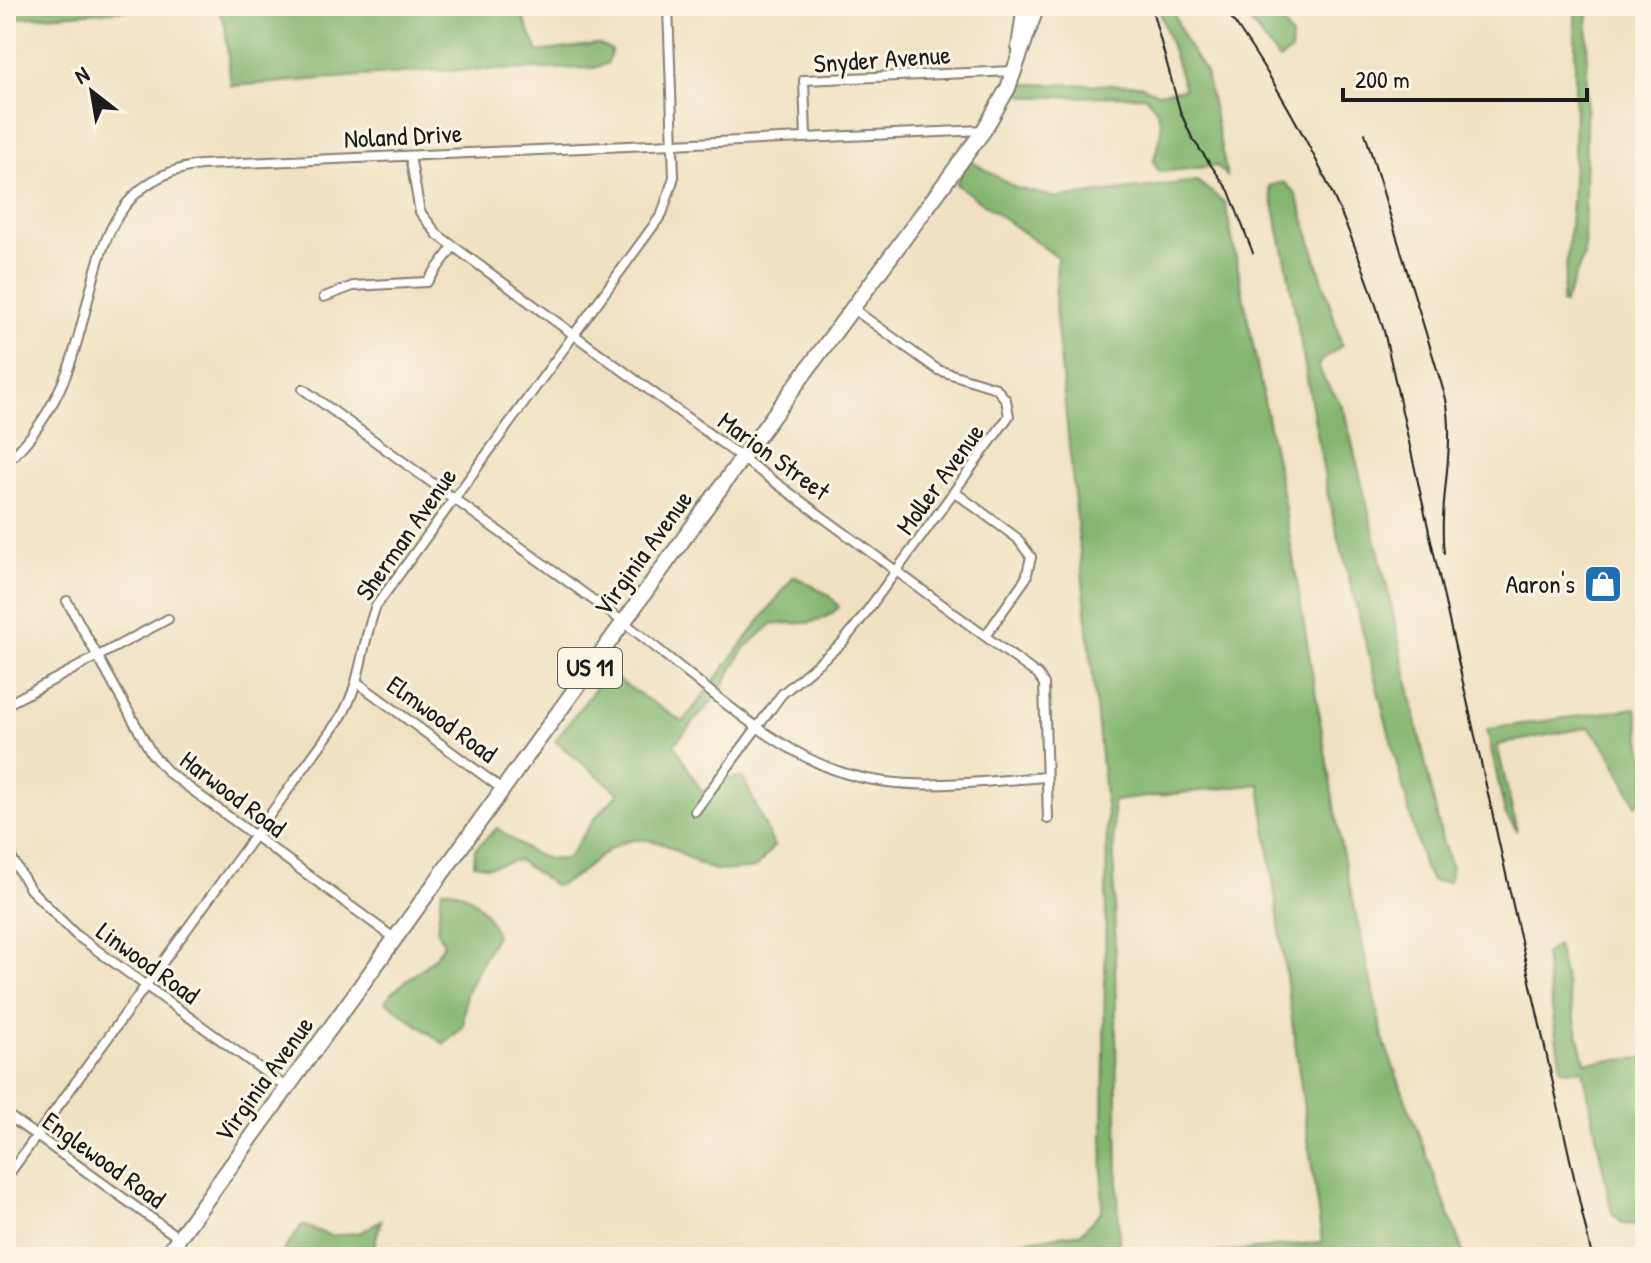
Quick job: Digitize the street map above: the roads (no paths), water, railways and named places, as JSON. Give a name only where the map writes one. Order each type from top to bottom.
[{"type":"main road","name":"Virginia Avenue","points":[[1015,71],[1025,6]]},
{"type":"main road","name":"Virginia Avenue","points":[[165,1257],[851,308],[984,130],[1015,71],[1037,6]]},
{"type":"street","name":"Sherman Avenue","points":[[6,1178],[341,717],[358,683],[362,648],[376,606],[667,204],[674,177],[668,6]]},
{"type":"street","name":"Snyder Avenue","points":[[806,137],[804,80],[1015,71]]},
{"type":"street","name":"Noland Drive","points":[[6,463],[52,404],[73,355],[111,226],[127,201],[164,173],[200,165],[984,130]]},
{"type":"street","name":"Marion Street","points":[[410,156],[420,212],[453,247],[1042,679],[1048,819]]},
{"type":"street","points":[[324,297],[353,286],[427,282],[453,247]]},
{"type":"street","name":"Moller Avenue","points":[[695,811],[782,694],[842,643],[956,493],[1009,416],[1006,400],[996,388],[952,375],[927,363],[851,308]]},
{"type":"street","points":[[303,389],[623,622],[759,726],[818,763],[867,780],[914,785],[1046,777]]},
{"type":"street","points":[[956,493],[1017,538],[1031,557],[1026,578],[986,635]]},
{"type":"street","name":"Harwood Road","points":[[67,601],[161,765],[394,938]]},
{"type":"street","points":[[6,705],[168,619]]},
{"type":"street","name":"Elmwood Road","points":[[358,683],[502,789]]},
{"type":"street","name":"Linwood Road","points":[[6,849],[30,889],[57,919],[287,1088]]},
{"type":"street","name":"Englewood Road","points":[[6,1114],[179,1238]]},
{"type":"railway","points":[[1151,6],[1180,111],[1192,138],[1229,191],[1253,253]]},
{"type":"railway","points":[[1223,6],[1273,82],[1317,162],[1354,244],[1384,331],[1592,1257]]},
{"type":"railway","points":[[1365,133],[1446,399],[1449,438],[1443,514],[1444,553]]},
{"type":"place","name":"Aaron's","points":[[1603,584]]}]
